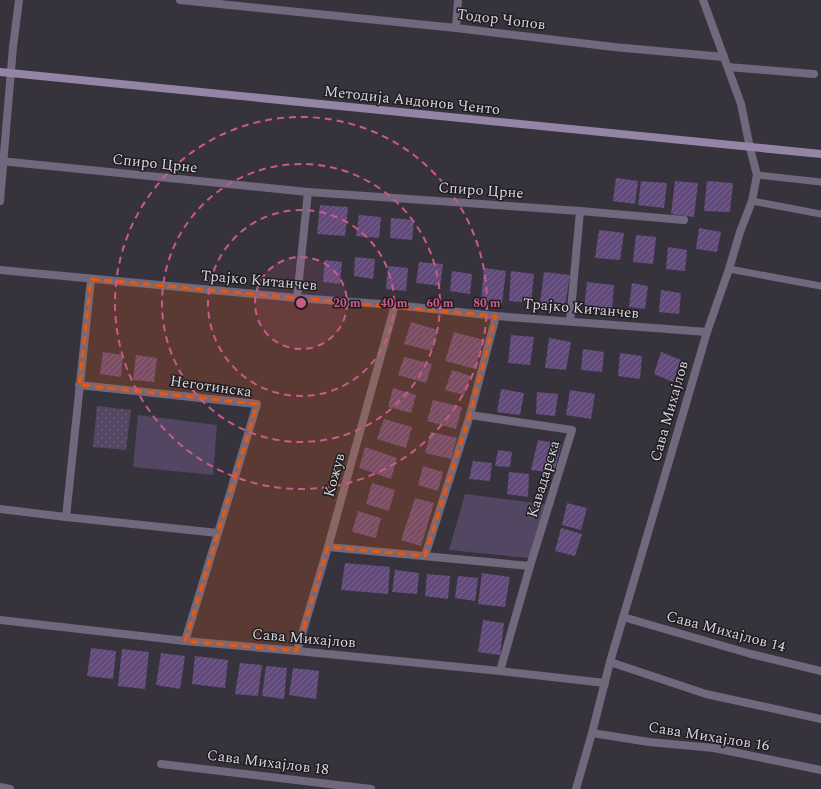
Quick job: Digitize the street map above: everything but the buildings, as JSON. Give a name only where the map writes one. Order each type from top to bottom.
[{"type":"main road","name":"Методија Андонов Ченто","points":[[0,72],[821,154]]},
{"type":"street","points":[[0,201],[2,161],[10,90],[12,47],[19,0]]},
{"type":"street","name":"Тодор Чопов","points":[[180,0],[456,28],[614,47],[724,57]]},
{"type":"street","points":[[456,28],[458,0]]},
{"type":"street","name":"Сава Михајлов","points":[[576,789],[610,662],[707,332],[740,232],[752,201],[757,175],[741,104],[703,0]]},
{"type":"street","points":[[728,67],[814,74]]},
{"type":"street","name":"Спиро Црне","points":[[2,161],[308,192],[580,211],[684,220]]},
{"type":"street","points":[[297,298],[308,192]]},
{"type":"street","points":[[570,321],[580,211]]},
{"type":"street","name":"Трајко Китанчев","points":[[0,270],[297,298],[395,305],[496,316],[707,332]]},
{"type":"street","points":[[66,517],[91,279]]},
{"type":"street","name":"Кожув","points":[[297,651],[328,547],[395,305]]},
{"type":"street","points":[[425,556],[470,415],[496,316]]},
{"type":"street","name":"Неготинска","points":[[79,385],[257,404],[185,641]]},
{"type":"street","name":"Кавадарска","points":[[470,415],[572,430],[530,566],[500,671]]},
{"type":"street","points":[[0,509],[218,533]]},
{"type":"street","points":[[328,547],[530,566]]},
{"type":"street","name":"Сава Михајлов 14","points":[[623,618],[751,654],[821,671]]},
{"type":"street","name":"Сава Михајлов","points":[[0,620],[185,641],[500,671],[605,683]]},
{"type":"street","points":[[610,662],[706,694],[821,719]]},
{"type":"street","name":"Сава Михајлов 16","points":[[592,733],[650,742],[714,748],[821,770]]},
{"type":"street","name":"Сава Михајлов 18","points":[[161,764],[371,789]]},
{"type":"street","points":[[0,787],[10,789]]},
{"type":"lane","points":[[757,175],[821,182]]},
{"type":"lane","points":[[752,201],[821,214]]},
{"type":"lane","points":[[729,269],[821,286]]},
{"type":"highlighted area","points":[[91,279],[496,316],[470,415],[425,556],[328,547],[297,651],[185,641],[257,404],[79,385]]},
{"type":"shaded area","points":[[97,406],[131,410],[126,450],[93,447]]},
{"type":"shaded area","points":[[138,415],[217,425],[213,475],[133,467]]},
{"type":"shaded area","points":[[465,494],[545,504],[529,558],[449,550]]}]
